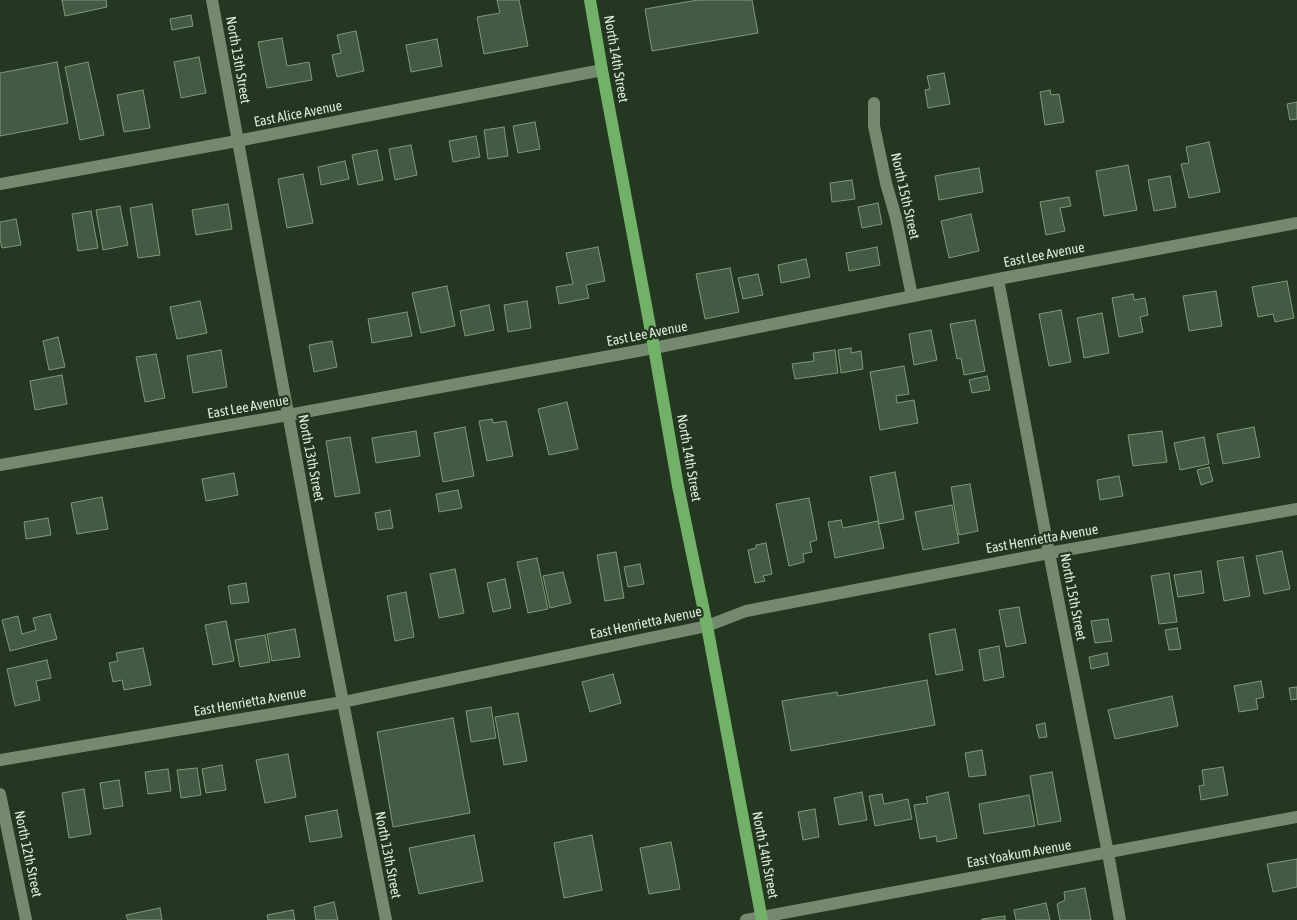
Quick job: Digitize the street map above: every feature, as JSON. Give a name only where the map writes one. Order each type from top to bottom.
[{"type":"main road","name":"North 14th Street","points":[[590,0],[678,486],[707,626],[762,918]]},
{"type":"street","name":"North 13th Street","points":[[212,0],[288,415],[386,920]]},
{"type":"street","name":"East Alice Avenue","points":[[0,184],[237,142],[602,70]]},
{"type":"street","name":"North 15th Street","points":[[874,103],[874,126],[912,296]]},
{"type":"street","name":"East Lee Avenue","points":[[0,464],[288,415],[654,348],[998,279],[1297,223]]},
{"type":"street","name":"North 15th Street","points":[[998,279],[1120,920]]},
{"type":"street","name":"East Henrietta Avenue","points":[[0,760],[343,702],[707,626],[746,610],[1297,509]]},
{"type":"street","name":"North 12th Street","points":[[0,794],[26,920]]},
{"type":"street","name":"East Yoakum Avenue","points":[[746,920],[1297,817]]},
{"type":"building","points":[[62,0],[106,0],[107,7],[65,16]]},
{"type":"building","points":[[497,0],[519,0],[528,46],[484,54],[477,17],[500,13]]},
{"type":"building","points":[[698,0],[752,0],[758,33],[652,51],[645,9]]},
{"type":"building","points":[[191,15],[193,26],[172,30],[170,19]]},
{"type":"building","points":[[356,31],[364,71],[337,77],[332,55],[341,53],[337,35]]},
{"type":"building","points":[[282,38],[287,66],[309,62],[312,80],[267,88],[258,42]]},
{"type":"building","points":[[437,39],[442,66],[411,72],[406,45]]},
{"type":"building","points":[[199,57],[206,93],[181,98],[174,62]]},
{"type":"building","points":[[57,62],[68,123],[0,136],[0,73]]},
{"type":"building","points":[[88,62],[104,135],[80,140],[65,67]]},
{"type":"building","points":[[944,73],[950,104],[928,108],[925,90],[930,89],[927,76]]},
{"type":"building","points":[[143,90],[150,128],[124,132],[117,95]]},
{"type":"building","points":[[1050,90],[1051,95],[1059,94],[1064,122],[1045,125],[1040,92]]},
{"type":"building","points":[[1297,102],[1297,119],[1290,120],[1287,104]]},
{"type":"building","points":[[535,122],[540,149],[518,153],[513,126]]},
{"type":"building","points":[[504,127],[508,156],[488,159],[484,130]]},
{"type":"building","points":[[476,136],[480,157],[453,162],[449,141]]},
{"type":"building","points":[[1209,142],[1220,192],[1189,198],[1181,164],[1189,163],[1186,147]]},
{"type":"building","points":[[411,145],[417,175],[395,180],[389,149]]},
{"type":"building","points":[[377,150],[383,180],[358,185],[352,155]]},
{"type":"building","points":[[345,161],[349,179],[321,185],[318,167]]},
{"type":"building","points":[[1128,165],[1137,210],[1104,216],[1096,171]]},
{"type":"building","points":[[979,168],[983,192],[939,200],[935,176]]},
{"type":"building","points":[[303,174],[313,223],[287,228],[278,179]]},
{"type":"building","points":[[1170,176],[1176,207],[1154,211],[1148,180]]},
{"type":"building","points":[[852,180],[855,199],[832,202],[830,183]]},
{"type":"building","points":[[1069,197],[1071,206],[1060,208],[1065,231],[1046,235],[1040,202]]},
{"type":"building","points":[[878,203],[882,224],[862,228],[858,207]]},
{"type":"building","points":[[152,204],[160,255],[138,258],[130,208]]},
{"type":"building","points":[[228,204],[232,229],[196,235],[192,210]]},
{"type":"building","points":[[120,206],[128,245],[103,250],[96,210]]},
{"type":"building","points":[[91,211],[98,248],[78,251],[72,214]]},
{"type":"building","points":[[971,214],[979,251],[949,258],[941,221]]},
{"type":"building","points":[[16,219],[21,245],[2,248],[0,222]]},
{"type":"building","points":[[598,247],[605,281],[586,285],[589,298],[559,304],[556,287],[573,284],[566,253]]},
{"type":"building","points":[[877,247],[880,265],[849,271],[846,253]]},
{"type":"building","points":[[806,259],[810,277],[781,283],[778,265]]},
{"type":"building","points":[[730,268],[739,312],[705,319],[696,274]]},
{"type":"building","points":[[758,274],[763,295],[743,299],[738,278]]},
{"type":"building","points":[[1287,281],[1294,318],[1275,322],[1273,314],[1258,317],[1252,287]]},
{"type":"building","points":[[447,286],[455,326],[421,333],[412,293]]},
{"type":"building","points":[[1216,291],[1222,326],[1189,331],[1183,296]]},
{"type":"building","points":[[1133,294],[1134,300],[1145,298],[1148,315],[1140,317],[1143,332],[1119,337],[1112,298]]},
{"type":"building","points":[[200,301],[207,333],[177,339],[170,307]]},
{"type":"building","points":[[527,301],[531,328],[508,332],[504,305]]},
{"type":"building","points":[[489,305],[494,330],[465,336],[460,311]]},
{"type":"building","points":[[1061,310],[1071,362],[1049,366],[1039,314]]},
{"type":"building","points":[[407,312],[412,336],[372,343],[368,319]]},
{"type":"building","points":[[1102,313],[1109,353],[1084,358],[1077,318]]},
{"type":"building","points":[[975,320],[985,371],[964,375],[961,358],[957,359],[950,324]]},
{"type":"building","points":[[931,330],[937,360],[914,365],[909,334]]},
{"type":"building","points":[[58,337],[65,367],[49,370],[43,341]]},
{"type":"building","points":[[332,341],[337,367],[314,372],[309,345]]},
{"type":"building","points":[[851,348],[851,353],[861,351],[863,369],[841,373],[838,350]]},
{"type":"building","points":[[221,350],[227,387],[193,393],[187,356]]},
{"type":"building","points":[[835,350],[838,373],[795,379],[792,364],[814,361],[813,353]]},
{"type":"building","points":[[156,354],[165,398],[145,402],[136,357]]},
{"type":"building","points":[[904,366],[909,394],[896,396],[897,403],[914,400],[918,423],[880,430],[870,372]]},
{"type":"building","points":[[62,375],[67,404],[35,410],[30,381]]},
{"type":"building","points":[[987,376],[990,390],[972,393],[969,380]]},
{"type":"building","points":[[567,402],[578,449],[549,455],[538,409]]},
{"type":"building","points":[[492,419],[493,423],[506,421],[513,456],[487,461],[479,421]]},
{"type":"building","points":[[465,427],[474,476],[443,482],[434,433]]},
{"type":"building","points":[[1254,427],[1260,457],[1223,464],[1217,434]]},
{"type":"building","points":[[416,431],[420,456],[376,463],[372,438]]},
{"type":"building","points":[[1162,431],[1167,462],[1133,466],[1128,435]]},
{"type":"building","points":[[350,437],[360,493],[335,497],[326,441]]},
{"type":"building","points":[[1204,437],[1209,464],[1180,470],[1174,443]]},
{"type":"building","points":[[1209,467],[1213,481],[1201,485],[1197,470]]},
{"type":"building","points":[[895,472],[904,519],[879,524],[870,477]]},
{"type":"building","points":[[234,473],[238,495],[206,501],[202,479]]},
{"type":"building","points":[[1119,476],[1123,496],[1100,500],[1097,480]]},
{"type":"building","points":[[970,484],[978,531],[959,535],[951,487]]},
{"type":"building","points":[[458,490],[462,508],[439,512],[436,494]]},
{"type":"building","points":[[102,497],[108,529],[77,534],[71,503]]},
{"type":"building","points":[[809,498],[817,540],[810,542],[812,552],[803,554],[804,562],[789,566],[776,504]]},
{"type":"building","points":[[952,505],[959,543],[923,550],[915,512]]},
{"type":"building","points":[[390,510],[393,528],[378,530],[375,513]]},
{"type":"building","points":[[48,518],[51,535],[26,539],[24,522]]},
{"type":"building","points":[[841,520],[843,528],[878,521],[884,548],[835,558],[828,522]]},
{"type":"building","points":[[766,543],[772,574],[763,576],[765,581],[755,583],[748,550],[756,548],[756,545]]},
{"type":"building","points":[[1282,551],[1290,589],[1264,594],[1256,556]]},
{"type":"building","points":[[616,552],[624,598],[605,601],[597,555]]},
{"type":"building","points":[[1243,557],[1250,596],[1224,601],[1217,561]]},
{"type":"building","points":[[537,558],[548,609],[528,613],[517,562]]},
{"type":"building","points":[[640,564],[644,584],[628,587],[624,567]]},
{"type":"building","points":[[455,569],[464,613],[439,618],[430,574]]},
{"type":"building","points":[[1201,571],[1204,593],[1178,597],[1174,575]]},
{"type":"building","points":[[563,572],[571,603],[550,608],[543,576]]},
{"type":"building","points":[[1169,573],[1177,622],[1159,624],[1151,576]]},
{"type":"building","points":[[505,579],[511,608],[493,612],[487,583]]},
{"type":"building","points":[[246,583],[249,602],[231,604],[228,586]]},
{"type":"building","points":[[406,592],[414,637],[395,641],[387,596]]},
{"type":"building","points":[[1019,607],[1026,643],[1006,647],[999,610]]},
{"type":"building","points":[[50,614],[57,639],[10,651],[2,620],[18,616],[22,634],[36,630],[33,618]]},
{"type":"building","points":[[1108,619],[1112,641],[1095,643],[1091,621]]},
{"type":"building","points":[[226,621],[234,661],[213,665],[205,625]]},
{"type":"building","points":[[1177,628],[1181,649],[1169,650],[1165,630]]},
{"type":"building","points":[[295,629],[300,657],[272,661],[267,634]]},
{"type":"building","points":[[955,629],[963,670],[936,675],[929,634]]},
{"type":"building","points":[[265,635],[270,662],[240,667],[235,640]]},
{"type":"building","points":[[999,646],[1004,677],[984,681],[979,650]]},
{"type":"building","points":[[143,648],[151,685],[124,690],[122,680],[113,682],[109,663],[118,661],[116,653]]},
{"type":"building","points":[[1107,653],[1109,665],[1091,669],[1089,657]]},
{"type":"building","points":[[47,660],[51,678],[36,681],[40,700],[15,706],[7,669]]},
{"type":"building","points":[[613,674],[621,703],[590,712],[582,682]]},
{"type":"building","points":[[927,680],[935,725],[791,751],[782,701],[837,692],[838,696]]},
{"type":"building","points":[[1261,681],[1264,697],[1256,699],[1258,709],[1239,712],[1234,686]]},
{"type":"building","points":[[1297,687],[1297,699],[1291,700],[1289,688]]},
{"type":"building","points":[[1172,696],[1178,726],[1115,739],[1108,710]]},
{"type":"building","points":[[491,707],[496,738],[471,742],[466,711]]},
{"type":"building","points":[[518,713],[527,761],[504,765],[495,717]]},
{"type":"building","points":[[453,718],[470,813],[393,827],[377,732]]},
{"type":"building","points":[[1045,723],[1047,737],[1039,738],[1036,725]]},
{"type":"building","points":[[982,750],[986,775],[969,777],[965,753]]},
{"type":"building","points":[[288,754],[296,797],[265,803],[256,760]]},
{"type":"building","points":[[222,765],[226,790],[206,793],[202,769]]},
{"type":"building","points":[[1223,767],[1228,795],[1201,800],[1199,786],[1204,785],[1202,770]]},
{"type":"building","points":[[197,768],[201,795],[181,798],[177,770]]},
{"type":"building","points":[[168,769],[171,791],[148,794],[145,772]]},
{"type":"building","points":[[1052,772],[1061,821],[1038,825],[1030,776]]},
{"type":"building","points":[[119,780],[123,806],[104,809],[100,783]]},
{"type":"building","points":[[84,789],[91,834],[69,838],[62,793]]},
{"type":"building","points":[[862,792],[867,820],[839,825],[834,798]]},
{"type":"building","points":[[948,792],[957,838],[937,842],[936,836],[920,839],[914,805],[928,803],[926,797]]},
{"type":"building","points":[[882,794],[884,804],[908,799],[912,819],[875,826],[869,796]]},
{"type":"building","points":[[1029,795],[1035,826],[984,834],[979,804]]},
{"type":"building","points":[[815,809],[819,837],[803,840],[798,812]]},
{"type":"building","points":[[337,810],[342,837],[310,842],[305,816]]},
{"type":"building","points":[[474,835],[483,881],[419,894],[409,848]]},
{"type":"building","points":[[592,835],[602,890],[564,898],[554,843]]},
{"type":"building","points":[[671,842],[680,889],[649,894],[640,848]]},
{"type":"building","points":[[1297,859],[1297,887],[1273,892],[1267,864]]},
{"type":"building","points":[[1085,888],[1091,920],[1060,920],[1057,904],[1065,900],[1064,892]]},
{"type":"building","points":[[334,902],[338,920],[316,920],[314,907]]},
{"type":"building","points":[[1046,903],[1050,920],[1016,920],[1014,910]]},
{"type":"building","points":[[160,908],[162,920],[128,920],[126,915]]},
{"type":"building","points":[[293,910],[295,920],[268,920],[267,915]]},
{"type":"building","points":[[1005,916],[1005,920],[982,920],[982,919]]}]
